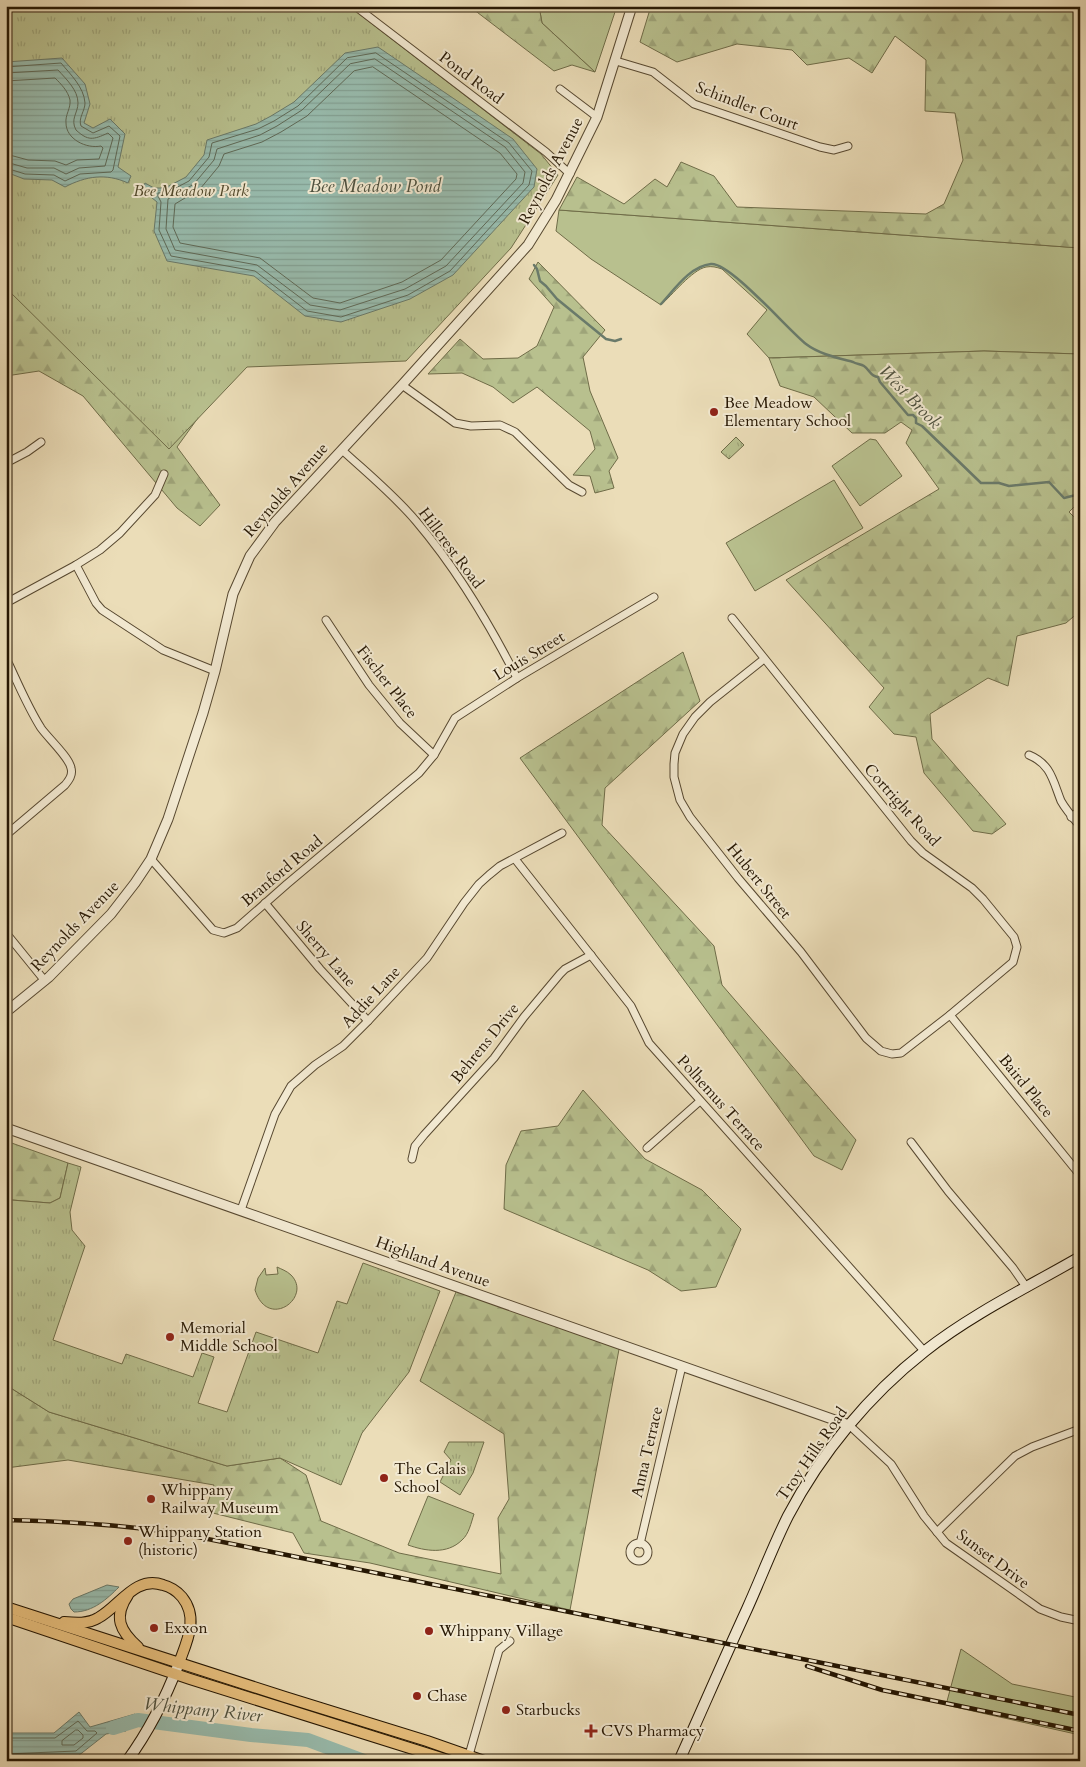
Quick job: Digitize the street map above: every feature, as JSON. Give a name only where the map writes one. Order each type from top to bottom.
[{"type":"main road","name":"Troy Hills Road","points":[[680,1761],[788,1516],[812,1475],[849,1425],[893,1378],[925,1352],[975,1318],[1080,1258]]},
{"type":"main road","points":[[36,1617],[62,1622],[90,1622],[100,1618],[131,1592],[147,1583],[160,1584],[178,1593],[188,1605],[191,1625],[175,1674],[162,1701],[127,1761]]},
{"type":"main road","points":[[131,1592],[124,1602],[120,1624],[126,1638],[142,1651]]},
{"type":"main road","points":[[6,1607],[484,1761]]},
{"type":"main road","points":[[6,1617],[175,1674],[451,1761]]},
{"type":"street","name":"Pond Road","points":[[355,6],[546,152],[570,174]]},
{"type":"street","name":"Reynolds Avenue","points":[[6,1012],[45,981],[111,914],[135,884],[151,859],[168,819],[215,671],[233,594],[250,556],[275,522],[528,246],[545,220],[570,174],[597,117],[632,6]]},
{"type":"street","name":"Schindler Court","points":[[616,61],[653,72],[685,98],[704,108],[820,147],[834,150],[848,146]]},
{"type":"street","points":[[560,89],[597,117]]},
{"type":"street","points":[[402,385],[455,423],[471,426],[500,425],[515,432],[569,485],[582,492]]},
{"type":"street","points":[[6,463],[41,442]]},
{"type":"street","name":"Hillcrest Road","points":[[342,450],[415,520],[436,546],[463,584],[517,678]]},
{"type":"street","points":[[6,603],[100,550],[156,495],[164,474]]},
{"type":"street","points":[[76,565],[96,603],[102,610],[163,650],[215,671]]},
{"type":"street","name":"Louis Street","points":[[434,755],[455,718],[517,678],[654,597]]},
{"type":"street","name":"Cortright Road","points":[[732,618],[911,840],[923,853],[972,888],[984,899],[1014,937],[1017,947],[1013,962],[950,1015]]},
{"type":"street","name":"Fischer Place","points":[[326,620],[369,685],[400,723],[434,755]]},
{"type":"street","points":[[6,658],[42,730],[70,763],[72,773],[71,778],[65,785],[6,835]]},
{"type":"street","name":"Hubert Street","points":[[764,659],[710,702],[695,717],[683,734],[674,764],[674,777],[680,800],[690,817],[738,878],[801,952],[873,1045],[886,1053],[901,1053],[950,1015]]},
{"type":"street","name":"Branford Road","points":[[151,859],[196,912],[218,932],[228,933],[237,928],[419,773],[434,755]]},
{"type":"street","points":[[1029,755],[1039,759],[1046,766],[1062,803],[1071,817],[1080,826]]},
{"type":"street","points":[[1071,817],[1080,811]]},
{"type":"street","name":"Addie Lane","points":[[241,1210],[275,1114],[284,1096],[298,1078],[343,1046],[427,958],[478,884],[500,866],[562,833]]},
{"type":"street","name":"Polhemus Terrace","points":[[515,859],[631,1006],[650,1043],[925,1352]]},
{"type":"street","name":"Sherry Lane","points":[[265,903],[320,969],[368,1021]]},
{"type":"street","points":[[6,933],[45,981]]},
{"type":"street","name":"Behrens Drive","points":[[412,1159],[420,1140],[494,1058],[524,1017],[560,974],[565,969],[591,955]]},
{"type":"street","name":"Baird Place","points":[[950,1015],[1080,1175]]},
{"type":"street","points":[[647,1148],[700,1101]]},
{"type":"street","name":"Highland Avenue","points":[[6,1128],[849,1425]]},
{"type":"street","points":[[911,1142],[948,1191],[1014,1268],[1027,1288]]},
{"type":"street","name":"Anna Terrace","points":[[640,1544],[682,1366]]},
{"type":"street","name":"Sunset Drive","points":[[849,1425],[890,1464],[924,1516],[946,1542],[1031,1604],[1049,1614],[1080,1621]]},
{"type":"street","points":[[937,1532],[1014,1456],[1032,1447],[1080,1429]]},
{"type":"street","points":[[468,1755],[499,1650],[510,1641]]},
{"type":"green space","name":"Bee Meadow Park","points":[[6,6],[362,6],[358,13],[541,154],[558,175],[511,248],[406,361],[247,367],[169,449],[6,288]]},
{"type":"green space","points":[[469,6],[539,6],[542,23],[595,72],[572,65],[554,71]]},
{"type":"green space","points":[[539,6],[617,6],[595,72],[542,23]]},
{"type":"green space","points":[[651,6],[1080,6],[1080,248],[559,210],[577,177],[624,204],[655,179],[667,187],[681,162],[714,176],[737,207],[926,214],[944,204],[963,160],[955,113],[925,111],[926,60],[895,36],[872,73],[849,58],[807,65],[792,50],[737,44],[677,62],[640,42]]},
{"type":"green space","points":[[559,210],[1080,248],[1080,354],[984,351],[769,358],[747,334],[767,310],[722,269],[706,267],[700,269],[661,305],[591,259],[556,231]]},
{"type":"green space","points":[[538,262],[605,330],[583,357],[590,391],[618,458],[609,471],[614,488],[595,493],[590,476],[573,475],[595,449],[590,431],[537,387],[513,403],[493,387],[462,373],[428,374],[460,339],[483,359],[518,358],[537,346],[554,307],[529,279]]},
{"type":"green space","points":[[6,271],[234,361],[221,386],[177,447],[220,505],[200,526],[177,508],[83,396],[39,371],[6,376]]},
{"type":"green space","points":[[984,351],[1080,354],[1080,501],[1069,512],[1080,523],[1080,611],[1066,623],[1017,636],[1008,686],[988,678],[930,714],[932,739],[1006,824],[992,834],[973,831],[924,773],[916,737],[894,734],[869,707],[884,688],[786,580],[939,489],[906,443],[912,430],[901,422],[885,433],[852,433],[814,397],[780,386],[769,358]]},
{"type":"green space","points":[[736,437],[744,445],[729,459],[721,452]]},
{"type":"green space","points":[[870,439],[876,440],[902,476],[860,506],[832,466]]},
{"type":"green space","points":[[834,480],[863,528],[755,591],[726,543]]},
{"type":"green space","points":[[683,652],[700,701],[605,788],[602,825],[714,946],[722,985],[856,1140],[842,1170],[814,1156],[520,758]]},
{"type":"green space","points":[[583,1090],[645,1159],[702,1190],[741,1229],[716,1287],[681,1291],[648,1270],[504,1209],[506,1165],[521,1131],[558,1126]]},
{"type":"green space","points":[[6,1141],[68,1163],[60,1198],[50,1203],[12,1200],[6,1207]]},
{"type":"green space","points":[[68,1163],[81,1167],[70,1212],[72,1230],[85,1246],[53,1340],[122,1364],[126,1354],[193,1377],[202,1353],[214,1357],[198,1403],[227,1412],[256,1332],[318,1353],[337,1301],[347,1304],[363,1263],[440,1291],[409,1372],[362,1433],[341,1485],[280,1458],[227,1466],[49,1412],[6,1385],[6,1207],[11,1200],[50,1203],[60,1198]]},
{"type":"green space","points":[[277,1267],[291,1275],[296,1284],[293,1300],[286,1306],[278,1309],[269,1308],[261,1302],[255,1290],[258,1278],[265,1268],[266,1275],[278,1274]]},
{"type":"green space","points":[[458,1287],[620,1344],[570,1610],[370,1563],[304,1553],[293,1533],[205,1511],[214,1485],[68,1460],[6,1468],[6,1385],[49,1412],[227,1466],[280,1458],[306,1475],[321,1521],[399,1553],[501,1574],[498,1518],[509,1499],[504,1434],[420,1381]]},
{"type":"green space","points":[[449,1442],[484,1442],[473,1473],[460,1495],[440,1482],[451,1460],[444,1452]]},
{"type":"green space","points":[[428,1496],[474,1514],[464,1538],[450,1548],[429,1550],[408,1545]]},
{"type":"green space","points":[[961,1649],[1012,1684],[1080,1698],[1080,1735],[946,1705]]},
{"type":"water","name":"Bee Meadow Pond","points":[[378,47],[513,139],[537,169],[534,187],[453,275],[410,299],[341,322],[305,316],[254,276],[167,261],[154,231],[157,202],[141,189],[145,183],[154,188],[165,188],[186,177],[204,155],[207,140],[256,124],[294,102],[345,53]]},
{"type":"water","points":[[62,58],[85,84],[90,104],[84,123],[93,128],[110,119],[125,134],[118,167],[131,176],[128,183],[112,178],[96,177],[81,180],[65,187],[52,180],[24,179],[6,172],[6,62]]},
{"type":"water","points":[[107,1585],[119,1587],[104,1600],[87,1610],[74,1612],[71,1609],[69,1604],[73,1599]]},
{"type":"water","points":[[79,1712],[90,1727],[135,1714],[126,1731],[106,1734],[78,1756],[6,1758],[6,1733],[54,1733]]},
{"type":"waterway","name":"West Brook","points":[[661,304],[696,269],[711,264],[720,266],[745,285],[806,344],[823,353],[863,365],[873,375],[878,377],[880,382],[908,415],[913,415],[916,418],[916,423],[922,426],[981,483],[999,483],[1009,486],[1049,482],[1064,498],[1080,494]]},
{"type":"waterway","name":"West Brook","points":[[534,265],[540,281],[557,299],[606,339],[615,341],[621,339]]},
{"type":"waterway","name":"Whippany River","points":[[113,1728],[138,1720],[251,1735],[308,1740],[364,1761]]},
{"type":"railway","points":[[6,1520],[92,1524],[178,1533],[1080,1715]]},
{"type":"railway","points":[[807,1666],[882,1690],[1080,1731]]},
{"type":"place","name":"Bee Meadow Elementary School","points":[[714,412]]},
{"type":"place","name":"Memorial Middle School","points":[[170,1337]]},
{"type":"place","name":"The Calais School","points":[[384,1478]]},
{"type":"place","name":"Whippany Railway Museum","points":[[151,1499]]},
{"type":"place","name":"Whippany Station (historic)","points":[[128,1541]]},
{"type":"place","name":"Exxon","points":[[154,1628]]},
{"type":"place","name":"Whippany Village","points":[[429,1631]]},
{"type":"place","name":"Chase","points":[[417,1696]]},
{"type":"place","name":"Starbucks","points":[[506,1710]]},
{"type":"place","name":"CVS Pharmacy","points":[[591,1731]]}]
